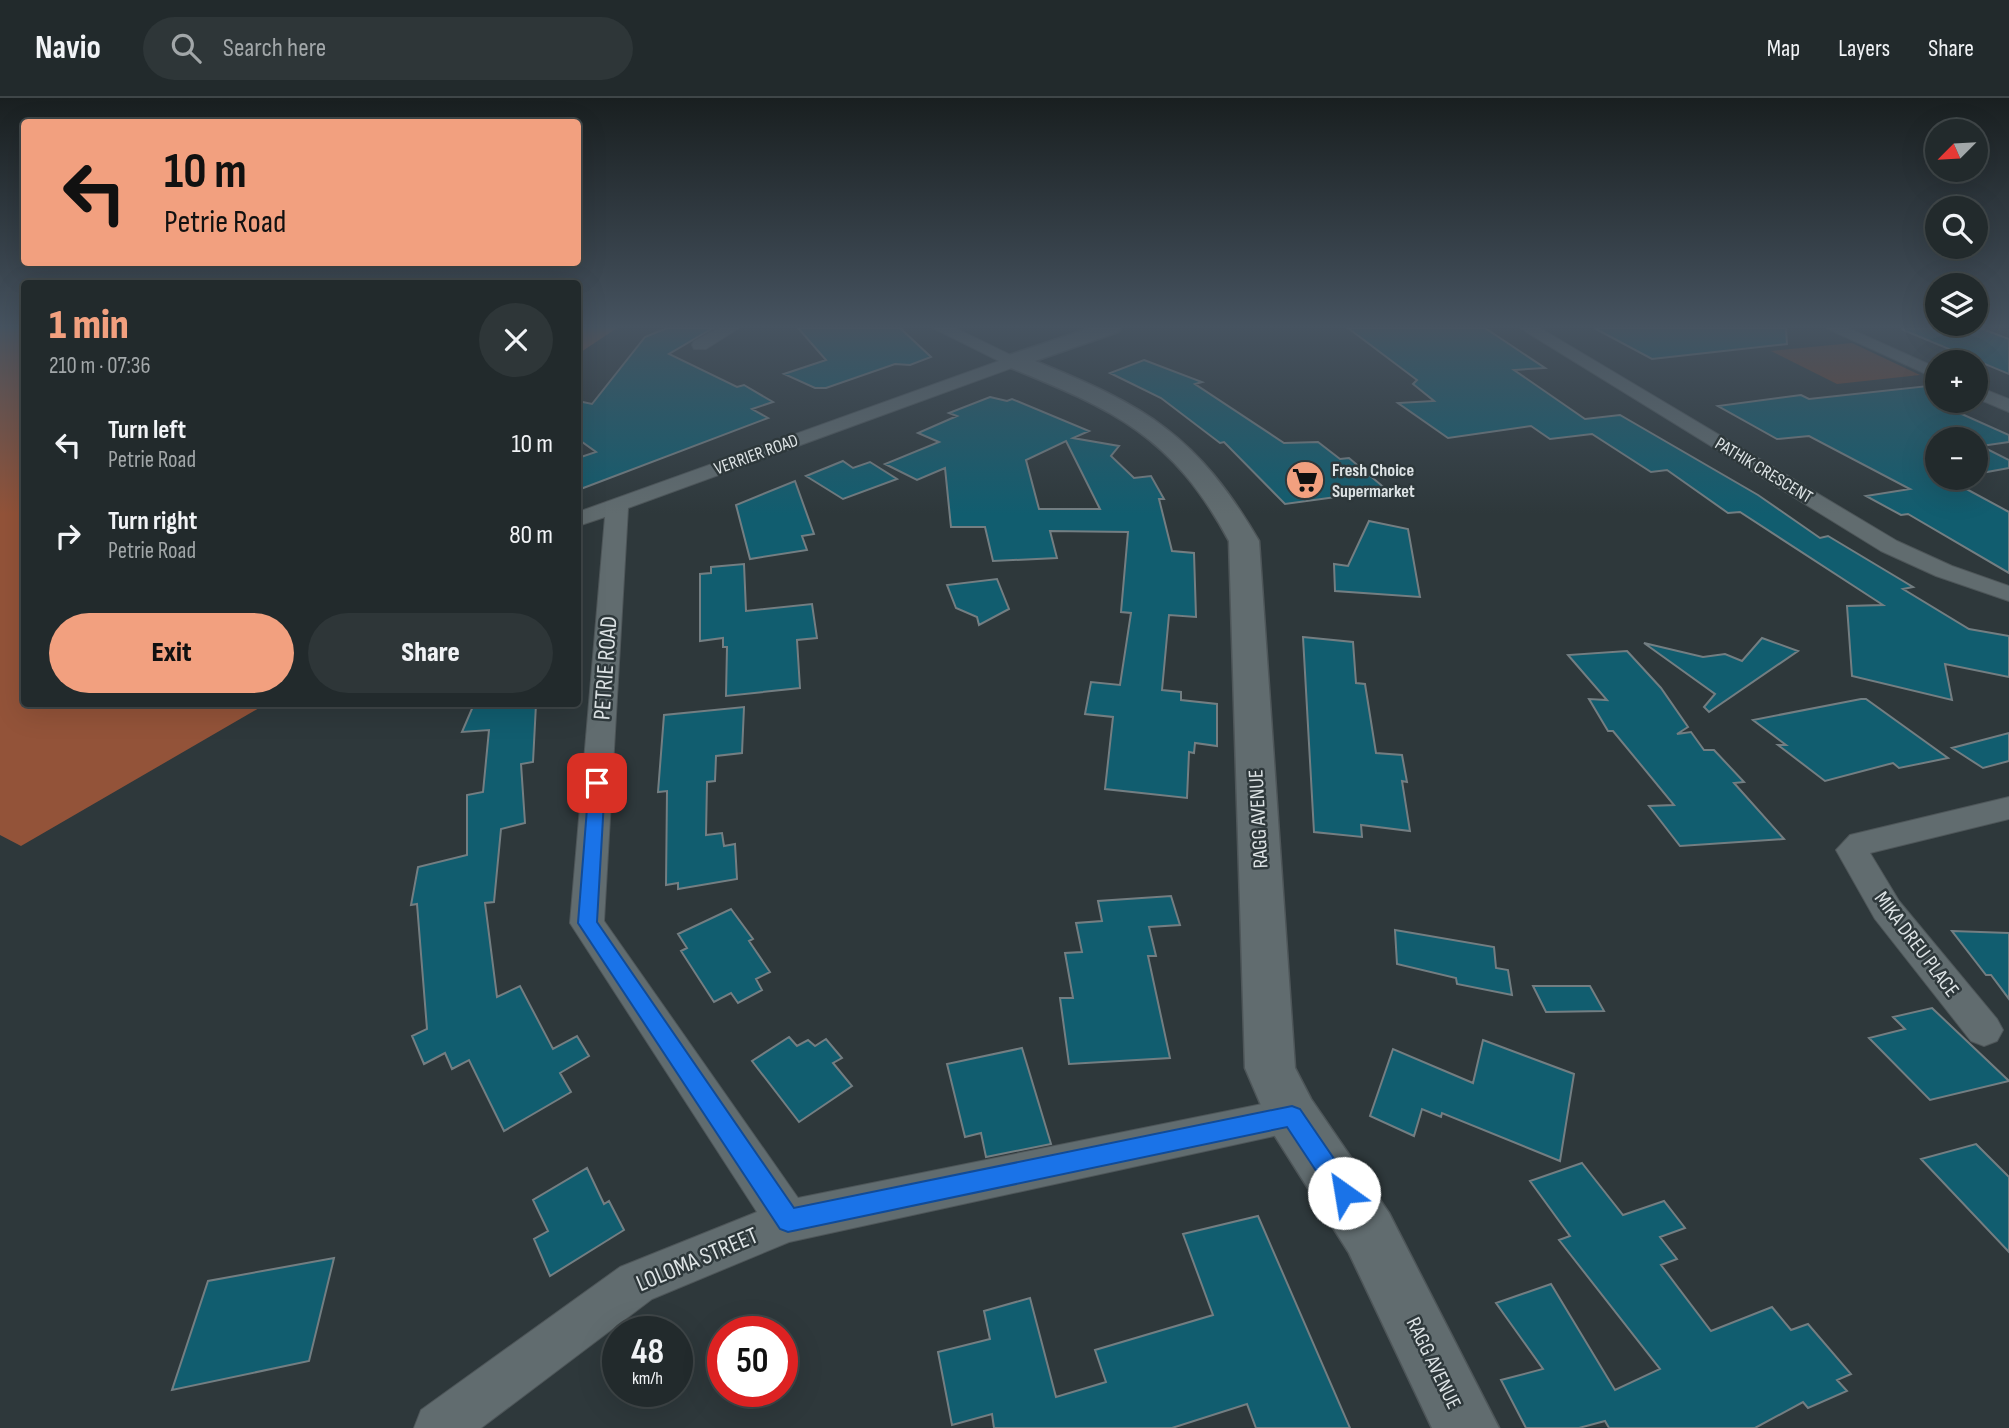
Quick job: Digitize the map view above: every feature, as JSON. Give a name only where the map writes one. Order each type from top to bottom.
[{"type":"main road","name":"RAGG AVENUE","points":[[1083,390],[1119,405],[1156,429],[1191,462],[1224,500],[1244,541],[1270,1068],[1292,1116],[1369,1233],[1466,1428]]},
{"type":"street","name":"VERRIER ROAD","points":[[581,518],[936,390]]},
{"type":"street","name":"PATHIK CRESCENT","points":[[1631,390],[1889,546],[1944,571],[2009,594]]},
{"type":"street","points":[[1988,396],[2009,406]]},
{"type":"street","name":"PETRIE ROAD","points":[[617,505],[587,923],[788,1221]]},
{"type":"street","name":"MIKA DREU PLACE","points":[[1984,1030],[1887,910],[1852,850],[1861,843],[2009,808]]},
{"type":"street","points":[[788,1221],[1292,1116]]},
{"type":"street","name":"LOLOMA STREET","points":[[439,1428],[636,1283],[788,1221]]},
{"type":"shaded area","points":[[0,390],[21,390],[21,707],[261,707],[21,846],[0,835]]},
{"type":"building","points":[[603,390],[753,390],[773,402],[752,409],[768,418],[581,489],[581,457],[596,452],[581,441],[581,402],[592,404]]},
{"type":"building","points":[[1145,390],[1204,390],[1284,443],[1318,442],[1340,459],[1349,458],[1387,490],[1285,504],[1224,442],[1220,443],[1161,398]]},
{"type":"building","points":[[1420,390],[1543,390],[1585,419],[1620,415],[1758,495],[1820,538],[1828,536],[1913,587],[1903,589],[1969,629],[2009,636],[2009,677],[1945,664],[1952,700],[1852,676],[1847,606],[1883,605],[1740,512],[1728,513],[1667,470],[1651,472],[1592,434],[1550,439],[1531,426],[1448,438],[1398,403],[1434,401]]},
{"type":"building","points":[[1891,390],[1925,390],[1925,413],[1960,413],[2009,435],[2009,442],[1988,445],[1988,427],[1925,427],[1925,490],[1968,490],[2009,512],[2009,573],[1908,514],[1901,515],[1866,496],[1910,489],[1809,436],[1777,439],[1718,406],[1801,395],[1809,399]]},
{"type":"building","points":[[990,397],[1007,401],[1012,399],[1089,431],[1073,438],[1119,446],[1111,456],[1134,478],[1151,476],[1164,499],[1159,499],[1172,551],[1194,553],[1196,617],[1169,615],[1162,690],[1181,692],[1181,700],[1217,704],[1217,746],[1195,743],[1194,753],[1189,752],[1187,798],[1105,789],[1113,717],[1085,714],[1091,682],[1120,685],[1131,613],[1121,612],[1128,532],[1050,531],[1057,558],[993,561],[985,527],[951,527],[945,468],[917,480],[885,464],[939,442],[918,433],[957,416],[949,413]],"holes":[[[1066,441],[1100,509],[1039,509],[1026,460]]]},
{"type":"building","points":[[1988,450],[2009,460],[2009,468],[1988,472]]},
{"type":"building","points":[[843,461],[853,468],[870,462],[897,479],[843,499],[806,476]]},
{"type":"building","points":[[795,481],[814,534],[802,536],[807,550],[750,559],[736,505]]},
{"type":"building","points":[[1369,521],[1408,529],[1420,597],[1335,591],[1334,564],[1348,566]]},
{"type":"building","points":[[744,564],[746,611],[812,604],[817,638],[797,640],[800,688],[726,696],[727,647],[723,647],[723,638],[700,641],[700,574],[711,573],[711,567]]},
{"type":"building","points":[[997,579],[1009,609],[979,625],[977,617],[956,608],[947,585]]},
{"type":"building","points":[[1303,637],[1353,642],[1356,683],[1365,684],[1376,753],[1402,755],[1407,782],[1402,781],[1410,831],[1361,825],[1362,837],[1314,832]]},
{"type":"building","points":[[1762,638],[1798,651],[1709,712],[1704,707],[1715,694],[1644,643],[1703,657],[1725,654],[1742,661]]},
{"type":"building","points":[[1627,651],[1661,688],[1688,727],[1677,734],[1691,732],[1704,750],[1714,750],[1744,782],[1734,783],[1784,839],[1680,846],[1649,806],[1674,805],[1613,731],[1608,731],[1589,699],[1607,700],[1568,655]]},
{"type":"building","points":[[1866,699],[1948,758],[1899,768],[1893,763],[1825,781],[1778,745],[1786,745],[1753,720]]},
{"type":"building","points":[[473,707],[536,707],[533,762],[521,764],[525,823],[501,829],[494,902],[485,903],[497,997],[520,986],[553,1049],[577,1036],[589,1056],[560,1073],[571,1092],[504,1131],[469,1060],[452,1069],[445,1053],[424,1064],[412,1036],[427,1029],[417,904],[411,905],[418,867],[467,855],[467,795],[483,792],[489,730],[462,732]]},
{"type":"building","points":[[744,707],[742,753],[716,756],[715,781],[707,782],[706,835],[722,833],[724,846],[735,844],[737,879],[678,889],[678,883],[666,885],[667,791],[658,792],[664,715]]},
{"type":"building","points":[[2009,733],[2009,761],[1983,768],[1952,748]]},
{"type":"building","points":[[1171,896],[1180,925],[1149,927],[1156,956],[1148,956],[1170,1058],[1069,1064],[1060,998],[1073,998],[1065,953],[1082,952],[1076,923],[1102,921],[1098,901]]},
{"type":"building","points":[[731,909],[753,939],[749,941],[770,972],[756,979],[762,990],[738,1003],[731,993],[714,1002],[681,951],[687,948],[678,934]]},
{"type":"building","points":[[1395,930],[1494,947],[1496,968],[1508,970],[1512,995],[1457,984],[1456,978],[1397,964]]},
{"type":"building","points":[[1952,931],[2009,933],[2009,999],[1991,975],[1986,975]]},
{"type":"building","points":[[1533,986],[1590,986],[1604,1011],[1546,1012]]},
{"type":"building","points":[[1932,1008],[2009,1081],[1930,1100],[1869,1038],[1905,1029],[1893,1017]]},
{"type":"building","points":[[789,1037],[797,1046],[808,1040],[815,1046],[826,1039],[842,1058],[833,1063],[852,1086],[799,1122],[752,1061]]},
{"type":"building","points":[[1483,1040],[1574,1074],[1560,1161],[1442,1113],[1441,1117],[1422,1109],[1414,1136],[1370,1116],[1393,1049],[1473,1083]]},
{"type":"building","points":[[1022,1048],[1051,1144],[986,1157],[981,1133],[965,1137],[947,1064]]},
{"type":"building","points":[[1976,1144],[2009,1177],[2009,1252],[1921,1159]]},
{"type":"building","points":[[1582,1163],[1623,1215],[1664,1201],[1685,1228],[1660,1237],[1677,1259],[1661,1265],[1711,1331],[1772,1307],[1791,1330],[1808,1324],[1851,1374],[1837,1380],[1847,1391],[1808,1408],[1803,1402],[1755,1428],[1609,1428],[1605,1421],[1579,1428],[1526,1428],[1501,1380],[1543,1369],[1496,1303],[1551,1284],[1615,1390],[1660,1369],[1559,1240],[1570,1236],[1530,1181]]},
{"type":"building","points":[[587,1168],[604,1204],[609,1201],[624,1230],[550,1276],[534,1239],[548,1231],[533,1200]]},
{"type":"building","points":[[1258,1216],[1350,1428],[1256,1428],[1247,1404],[1172,1428],[994,1428],[992,1414],[952,1425],[938,1352],[990,1339],[984,1311],[1030,1298],[1056,1397],[1106,1382],[1095,1350],[1213,1315],[1183,1234]]},
{"type":"building","points":[[334,1258],[309,1361],[172,1390],[208,1281]]},
{"type":"place","name":"Fresh Choice Supermarket","points":[[1305,480]]},
{"type":"route","points":[[597,783],[587,923],[788,1221],[1292,1116],[1344,1193]]}]
